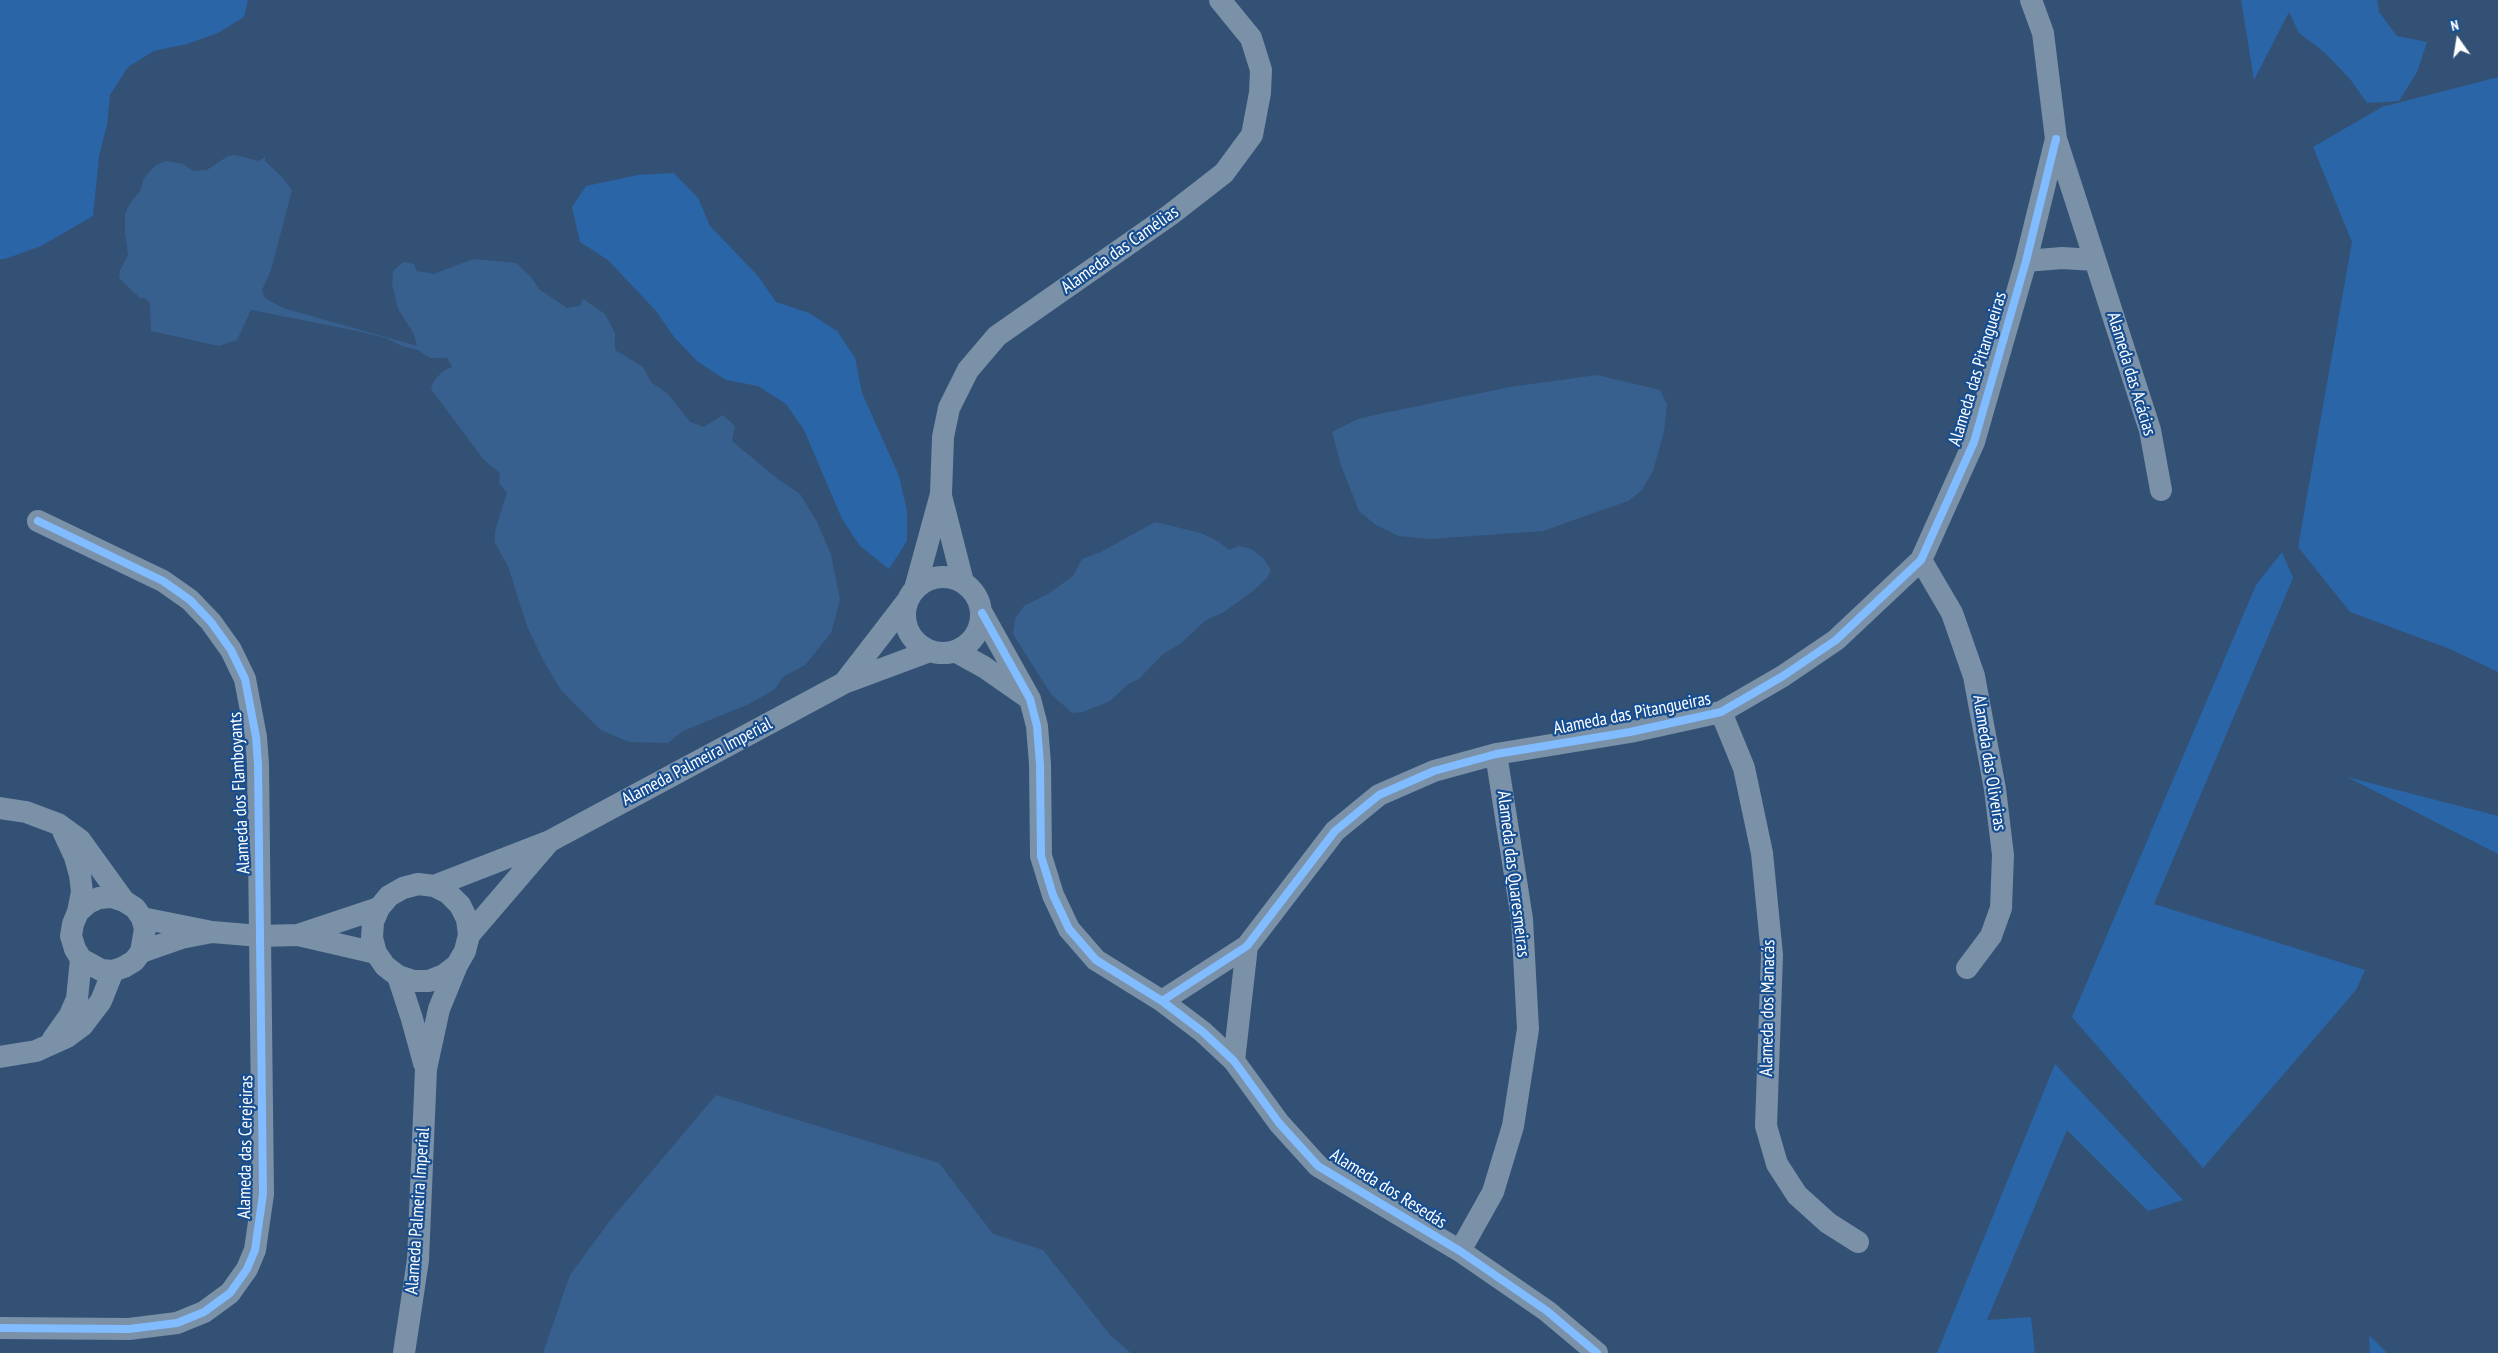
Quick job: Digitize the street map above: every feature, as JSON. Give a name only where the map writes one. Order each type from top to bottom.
[{"type":"street","name":"Alameda das Camélias","points":[[941,494],[944,437],[949,408],[968,370],[997,336],[1170,216],[1224,173],[1252,135],[1260,93],[1262,70],[1251,38],[1220,0]]},
{"type":"street","points":[[2031,0],[2043,33],[2056,139]]},
{"type":"street","name":"Alameda das Acácias","points":[[2056,139],[2150,430],[2161,490]]},
{"type":"street","name":"Alameda das Pitangueiras","points":[[1162,1001],[1247,946],[1335,830],[1379,795],[1434,772],[1496,754],[1630,732],[1721,712],[1783,676],[1836,640],[1921,560],[1974,442],[2026,261],[2056,139]]},
{"type":"street","points":[[2026,261],[2062,258],[2095,260]]},
{"type":"street","points":[[941,494],[963,582]]},
{"type":"street","points":[[844,683],[912,594],[926,581],[938,578],[951,578],[963,582],[973,590],[979,601],[982,613],[975,637],[966,646],[955,651],[943,653],[930,651],[919,645],[911,636],[906,624],[905,612],[912,594],[941,494]]},
{"type":"street","name":"Alameda dos Flamboyants","points":[[38,521],[163,581],[195,605],[211,622],[231,650],[245,679],[256,737],[260,936]]},
{"type":"street","name":"Alameda das Oliveiras","points":[[1921,560],[1952,613],[1974,676],[1995,789],[2003,854],[2001,908],[1990,936],[1967,968]]},
{"type":"street","name":"Alameda dos Resedás","points":[[982,613],[1030,699],[1037,726],[1040,764],[1041,856],[1053,895],[1069,929],[1096,960],[1162,1001],[1234,1061],[1279,1123],[1318,1166],[1460,1251],[1547,1311],[1597,1353]]},
{"type":"street","name":"Alameda Palmeira Imperial","points":[[550,841],[844,683],[930,651]]},
{"type":"street","points":[[955,651],[984,667],[1030,699]]},
{"type":"street","name":"Alameda dos Manacás","points":[[1721,712],[1744,768],[1762,853],[1772,955],[1766,1126],[1777,1164],[1797,1195],[1828,1223],[1858,1242]]},
{"type":"street","name":"Alameda das Quaresmeiras","points":[[1460,1251],[1493,1192],[1499,1173],[1513,1126],[1528,1028],[1522,919],[1496,754]]},
{"type":"street","points":[[0,808],[26,812],[58,824],[88,848],[124,901]]},
{"type":"street","points":[[58,824],[75,857],[80,875],[82,892],[71,936],[74,949],[81,960],[96,968],[113,970],[129,964],[141,952],[181,938],[212,932]]},
{"type":"street","points":[[434,886],[550,841]]},
{"type":"street","points":[[469,935],[550,841]]},
{"type":"street","points":[[426,1069],[439,1009],[457,965],[466,951],[469,935],[467,919],[460,905],[448,893],[434,886],[418,884],[403,888],[389,896],[379,908],[372,922],[372,938],[376,953],[385,966],[398,976],[413,981],[429,981],[444,975],[457,965]]},
{"type":"street","points":[[78,912],[88,903],[99,898],[112,897],[124,901],[135,908],[142,918],[145,929],[141,952]]},
{"type":"street","points":[[298,935],[336,924],[379,908]]},
{"type":"street","points":[[142,918],[212,932],[260,936],[298,935],[376,953]]},
{"type":"street","name":"Alameda das Cerejeiras","points":[[0,1328],[129,1329],[177,1323],[204,1312],[230,1293],[247,1269],[256,1250],[263,1194],[260,936]]},
{"type":"street","points":[[1234,1061],[1247,946]]},
{"type":"street","points":[[48,1045],[70,1015],[77,999],[81,960]]},
{"type":"street","points":[[0,1057],[36,1051],[67,1037],[92,1016],[101,1001],[113,970]]},
{"type":"street","points":[[398,976],[426,1069]]},
{"type":"street","name":"Alameda Palmeira Imperial","points":[[404,1353],[418,1260],[426,1069]]},
{"type":"shaded area","points":[[0,0],[248,0],[244,17],[218,33],[187,44],[154,51],[128,67],[110,95],[107,125],[99,156],[93,216],[41,246],[5,259],[0,259]]},
{"type":"shaded area","points":[[2241,0],[2377,0],[2379,12],[2397,36],[2427,42],[2417,72],[2399,101],[2367,103],[2350,79],[2324,52],[2299,33],[2289,12],[2254,80]]},
{"type":"shaded area","points":[[2498,77],[2498,672],[2450,649],[2350,612],[2298,547],[2352,242],[2313,147],[2382,107]]},
{"type":"shaded area","points":[[235,155],[259,161],[265,157],[265,161],[283,178],[292,190],[271,270],[262,290],[265,298],[283,308],[417,346],[414,334],[398,309],[392,284],[393,271],[403,262],[414,264],[417,271],[434,274],[473,259],[516,263],[532,278],[539,289],[567,308],[580,306],[583,299],[605,314],[615,333],[615,350],[643,367],[651,382],[668,394],[690,422],[704,427],[723,415],[735,426],[732,441],[779,480],[800,494],[817,522],[831,555],[840,600],[831,633],[805,665],[783,677],[775,689],[749,704],[683,731],[668,743],[629,742],[601,730],[561,690],[543,660],[527,626],[508,566],[495,543],[495,531],[507,493],[499,483],[500,473],[484,460],[431,389],[433,382],[442,372],[452,367],[447,358],[430,358],[418,350],[402,346],[386,338],[251,310],[237,340],[219,346],[151,331],[150,304],[145,298],[140,298],[119,278],[120,271],[128,255],[125,214],[129,205],[140,191],[144,178],[156,165],[166,161],[183,164],[193,171],[207,170],[228,156]]},
{"type":"shaded area","points":[[674,173],[698,198],[710,226],[758,276],[776,302],[809,313],[837,331],[855,358],[862,393],[899,476],[907,511],[907,541],[889,569],[860,546],[842,519],[804,430],[786,404],[758,386],[726,380],[698,362],[674,337],[656,311],[608,260],[580,242],[572,207],[586,186],[638,175]]},
{"type":"shaded area","points":[[1597,375],[1660,390],[1667,404],[1664,432],[1653,471],[1641,491],[1628,501],[1543,531],[1430,539],[1399,536],[1376,525],[1359,511],[1341,465],[1332,432],[1358,419],[1384,413],[1510,387]]},
{"type":"shaded area","points":[[1155,522],[1201,533],[1219,542],[1229,550],[1239,546],[1251,549],[1263,558],[1271,570],[1267,578],[1253,591],[1224,612],[1206,620],[1180,644],[1163,654],[1139,679],[1128,684],[1110,701],[1083,712],[1072,713],[1051,694],[1013,634],[1015,619],[1024,606],[1048,594],[1073,576],[1082,559],[1101,552]]},
{"type":"shaded area","points":[[2282,552],[2293,578],[2154,904],[2365,970],[2356,990],[2203,1168],[2072,1017],[2256,585]]},
{"type":"shaded area","points":[[2347,777],[2498,816],[2498,854]]},
{"type":"shaded area","points":[[2055,1064],[2183,1200],[2148,1211],[2067,1130],[1987,1320],[2031,1317],[2035,1353],[1937,1353]]},
{"type":"shaded area","points":[[716,1095],[939,1163],[993,1234],[1043,1250],[1110,1335],[1131,1353],[543,1353],[570,1275],[609,1222]]},
{"type":"shaded area","points":[[2369,1335],[2387,1353],[2370,1353]]},
{"type":"cycle path","points":[[1162,1001],[1247,946],[1335,831],[1379,795],[1434,771],[1496,754],[1630,732],[1721,712],[1783,676],[1836,640],[1921,560],[1974,442],[2026,261],[2056,139]]},
{"type":"cycle path","points":[[0,1328],[129,1329],[177,1323],[204,1312],[230,1293],[247,1269],[255,1250],[263,1194],[258,764],[256,737],[245,679],[231,650],[211,622],[190,600],[163,581],[38,521]]},
{"type":"cycle path","points":[[982,613],[1030,699],[1037,726],[1040,764],[1041,856],[1053,895],[1069,929],[1096,960],[1162,1001],[1203,1032],[1234,1061],[1279,1123],[1318,1166],[1460,1251],[1547,1311],[1597,1353]]}]
